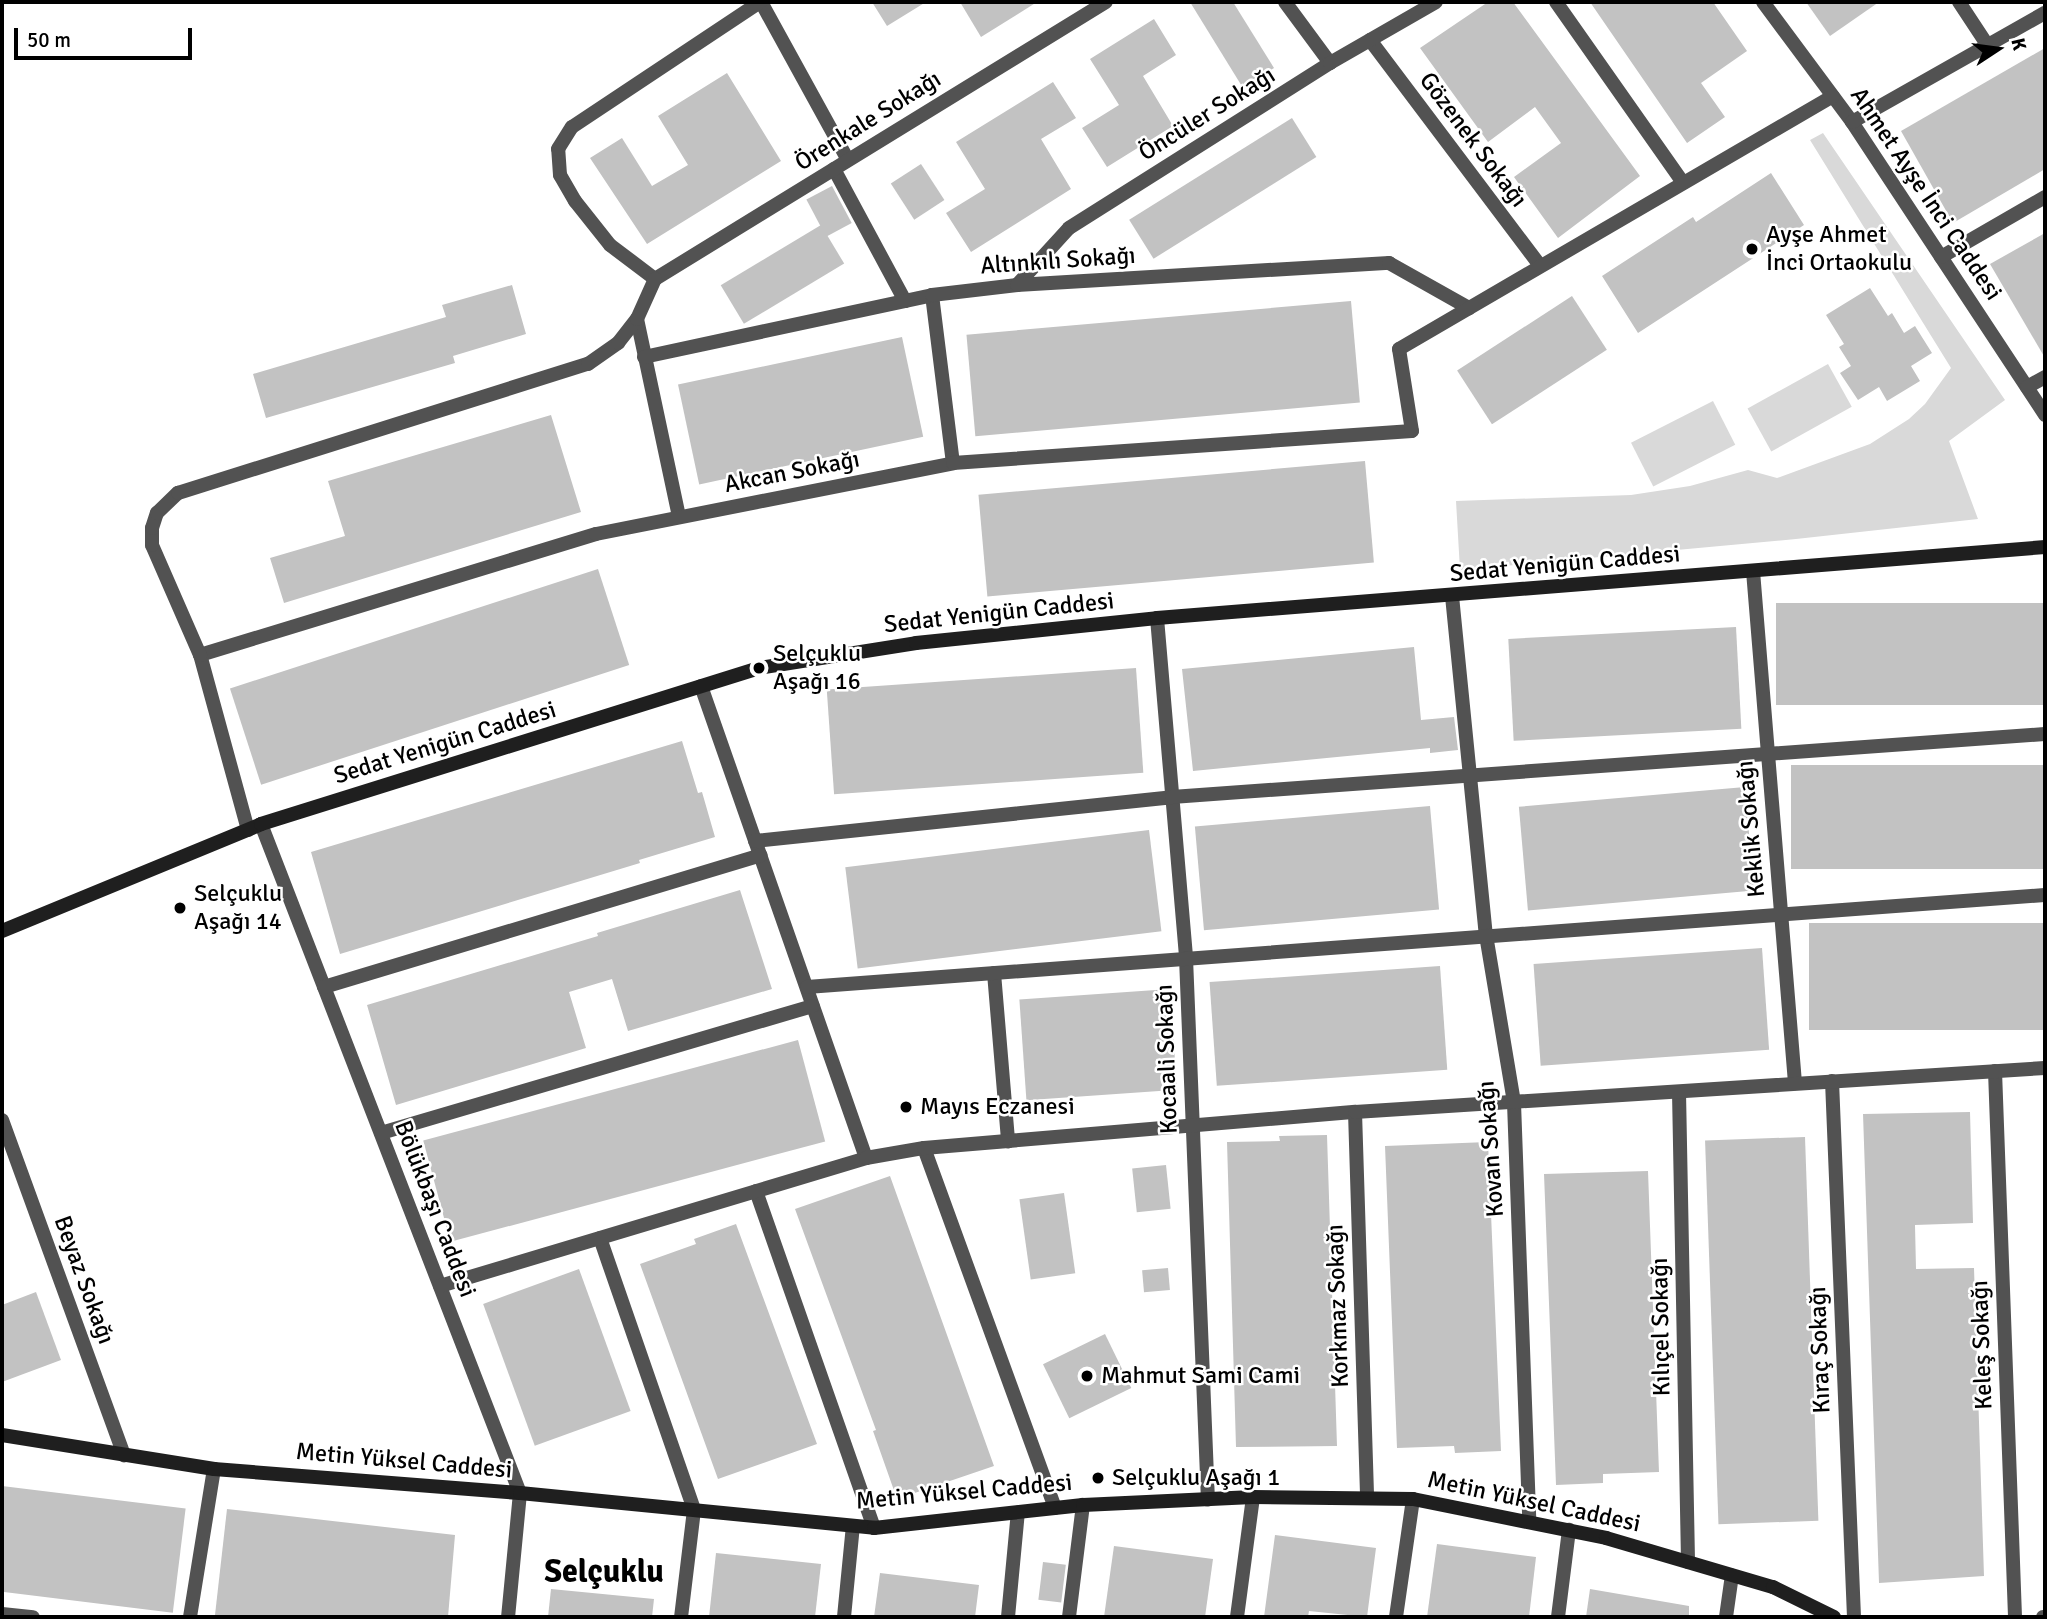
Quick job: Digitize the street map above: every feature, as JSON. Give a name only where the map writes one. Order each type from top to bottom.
[{"type":"street","points":[[654,279],[610,246],[575,201],[560,175],[558,149],[572,127],[761,2],[848,160]]},
{"type":"street","name":"Örenkale Sokağı","points":[[654,279],[1106,2]]},
{"type":"street","points":[[1285,2],[1330,63]]},
{"type":"street","name":"Öncüler Sokağı","points":[[1017,285],[1069,228],[1330,63],[1436,2]]},
{"type":"street","points":[[1556,2],[1683,183]]},
{"type":"street","name":"Ahmet Ayşe İnci Caddesi","points":[[1763,2],[1852,122],[2045,415]]},
{"type":"street","points":[[1959,2],[1988,46]]},
{"type":"street","points":[[1852,122],[2045,13]]},
{"type":"street","name":"Gözenek Sokağı","points":[[1370,40],[1540,267]]},
{"type":"street","points":[[1469,308],[1833,96]]},
{"type":"street","points":[[834,169],[905,301]]},
{"type":"street","points":[[1941,257],[2045,197]]},
{"type":"street","name":"Altınkılı Sokağı","points":[[645,357],[932,295],[1017,285],[1389,263],[1469,308]]},
{"type":"street","name":"Bölükbaşı Caddesi","points":[[508,1617],[520,1493],[324,987],[255,827],[200,655],[152,545],[152,528],[166,502],[178,493],[588,364],[618,343],[636,319],[654,279]]},
{"type":"street","points":[[932,295],[953,463]]},
{"type":"street","name":"Akcan Sokağı","points":[[200,655],[596,534],[953,463],[1412,431],[1399,349],[1469,308]]},
{"type":"street","points":[[636,319],[679,517]]},
{"type":"street","points":[[2027,387],[2045,377]]},
{"type":"street","name":"Sedat Yenigün Caddesi","points":[[2,931],[255,827],[759,668],[916,643],[1157,618],[2045,547]]},
{"type":"street","name":"Keklik Sokağı","points":[[1753,571],[1795,1083]]},
{"type":"street","name":"Kovan Sokağı","points":[[1452,596],[1486,935],[1514,1103],[1529,1522]]},
{"type":"street","name":"Kocaali Sokağı","points":[[1157,618],[1186,958],[1208,1500]]},
{"type":"street","points":[[701,686],[866,1158]]},
{"type":"street","points":[[755,841],[1172,797],[2045,734]]},
{"type":"street","points":[[324,987],[760,855]]},
{"type":"street","points":[[807,987],[1486,935],[1782,917],[2045,895]]},
{"type":"street","points":[[994,973],[1009,1141]]},
{"type":"street","points":[[381,1133],[813,1006]]},
{"type":"street","points":[[440,1286],[866,1158],[924,1148],[1355,1112],[2045,1069]]},
{"type":"street","name":"Keleş Sokağı","points":[[1995,1071],[2015,1617]]},
{"type":"street","name":"Kıraç Sokağı","points":[[1832,1081],[1854,1617]]},
{"type":"street","name":"Kılıçel Sokağı","points":[[1679,1091],[1688,1562]]},
{"type":"street","name":"Korkmaz Sokağı","points":[[1355,1112],[1367,1498]]},
{"type":"street","name":"Beyaz Sokağı","points":[[2,1120],[124,1455]]},
{"type":"street","points":[[924,1148],[1055,1508]]},
{"type":"street","points":[[756,1191],[874,1528]]},
{"type":"street","points":[[600,1238],[694,1510],[681,1617]]},
{"type":"street","name":"Metin Yüksel Caddesi","points":[[2,1435],[214,1469],[520,1493],[874,1528],[1083,1505],[1253,1497],[1413,1499],[1569,1531],[1732,1574],[1773,1587],[1834,1617]]},
{"type":"street","points":[[190,1617],[214,1469]]},
{"type":"street","points":[[1237,1617],[1253,1497]]},
{"type":"street","points":[[1396,1617],[1413,1499]]},
{"type":"street","points":[[1069,1617],[1083,1505]]},
{"type":"street","points":[[1008,1617],[1018,1512]]},
{"type":"street","points":[[844,1617],[853,1526]]},
{"type":"street","points":[[1558,1617],[1569,1531]]},
{"type":"street","points":[[1726,1617],[1732,1574]]},
{"type":"street","points":[[2,1614],[33,1617]]},
{"type":"shaded area","points":[[1823,133],[2005,400],[1949,441],[1978,519],[1460,570],[1456,501],[1631,495],[1690,486],[1748,470],[1777,478],[1870,444],[1909,419],[1925,404],[1951,368],[1810,140]]},
{"type":"shaded area","points":[[1828,364],[1852,407],[1771,451],[1748,409]]},
{"type":"shaded area","points":[[1713,401],[1735,445],[1653,486],[1631,443]]},
{"type":"building","points":[[872,2],[926,2],[887,26]]},
{"type":"building","points":[[960,2],[1037,2],[981,37]]},
{"type":"building","points":[[1190,2],[1233,2],[1274,68],[1243,88]]},
{"type":"building","points":[[1488,2],[1513,2],[1640,176],[1558,238],[1514,177],[1561,143],[1535,107],[1488,142],[1420,48]]},
{"type":"building","points":[[1590,2],[1713,2],[1747,51],[1701,83],[1725,117],[1687,143]]},
{"type":"building","points":[[1806,2],[1879,2],[1830,36]]},
{"type":"building","points":[[1154,19],[1176,55],[1143,76],[1173,126],[1107,167],[1082,128],[1119,105],[1090,59]]},
{"type":"building","points":[[2045,48],[2045,169],[1953,223],[1901,131]]},
{"type":"building","points":[[727,73],[781,161],[647,244],[590,158],[622,138],[652,186],[688,165],[658,116]]},
{"type":"building","points":[[1053,82],[1076,118],[1041,139],[1071,189],[971,252],[946,213],[985,189],[956,142]]},
{"type":"building","points":[[1292,118],[1316,157],[1154,259],[1129,220]]},
{"type":"building","points":[[921,164],[944,200],[914,220],[891,184]]},
{"type":"building","points":[[1771,173],[1804,225],[1638,333],[1602,276],[1693,217],[1696,222]]},
{"type":"building","points":[[832,186],[852,223],[826,237],[806,200]]},
{"type":"building","points":[[821,225],[844,264],[744,324],[721,285]]},
{"type":"building","points":[[2045,233],[2045,358],[1990,264]]},
{"type":"building","points":[[512,285],[526,334],[453,356],[455,363],[266,418],[253,374],[446,317],[442,305]]},
{"type":"building","points":[[1870,288],[1888,316],[1892,313],[1904,333],[1915,326],[1932,353],[1911,366],[1920,381],[1887,401],[1879,387],[1858,400],[1840,373],[1851,366],[1839,347],[1844,344],[1826,315]]},
{"type":"building","points":[[1572,296],[1607,350],[1492,424],[1457,371]]},
{"type":"building","points":[[1351,301],[1360,403],[975,436],[966,335]]},
{"type":"building","points":[[902,337],[923,437],[699,484],[678,385]]},
{"type":"building","points":[[551,415],[581,512],[284,603],[270,558],[345,536],[328,481]]},
{"type":"building","points":[[1365,461],[1374,563],[987,596],[978,495]]},
{"type":"building","points":[[598,569],[629,665],[261,785],[230,689]]},
{"type":"building","points":[[1776,603],[2045,603],[2045,705],[1776,705]]},
{"type":"building","points":[[1736,627],[1741,729],[1514,741],[1508,639]]},
{"type":"building","points":[[1414,647],[1421,720],[1454,717],[1458,750],[1430,753],[1430,748],[1193,771],[1182,669]]},
{"type":"building","points":[[1136,668],[1143,773],[834,794],[827,690]]},
{"type":"building","points":[[682,741],[698,793],[702,792],[715,837],[639,860],[640,863],[340,954],[311,852]]},
{"type":"building","points":[[1791,765],[2045,765],[2045,869],[1791,869]]},
{"type":"building","points":[[1745,787],[1754,891],[1528,910],[1519,807]]},
{"type":"building","points":[[1430,806],[1439,910],[1204,930],[1195,827]]},
{"type":"building","points":[[1149,830],[1161,931],[858,969],[845,867]]},
{"type":"building","points":[[740,890],[772,989],[628,1031],[612,979],[569,992],[586,1048],[396,1105],[367,1005],[598,936],[597,933]]},
{"type":"building","points":[[1809,923],[2045,923],[2045,1030],[1809,1030]]},
{"type":"building","points":[[1762,948],[1769,1050],[1541,1066],[1534,964]]},
{"type":"building","points":[[1440,966],[1447,1070],[1217,1086],[1210,982]]},
{"type":"building","points":[[1170,989],[1177,1090],[1026,1100],[1019,1000]]},
{"type":"building","points":[[798,1040],[825,1141],[450,1242],[423,1140]]},
{"type":"building","points":[[1970,1112],[1973,1223],[1915,1225],[1916,1269],[1974,1268],[1984,1576],[1879,1583],[1863,1114]]},
{"type":"building","points":[[1327,1135],[1337,1446],[1236,1447],[1227,1142],[1280,1141],[1279,1136]]},
{"type":"building","points":[[1805,1137],[1818,1521],[1718,1524],[1705,1140]]},
{"type":"building","points":[[1488,1142],[1501,1451],[1455,1453],[1454,1446],[1397,1448],[1385,1146]]},
{"type":"building","points":[[1166,1165],[1171,1209],[1137,1212],[1132,1169]]},
{"type":"building","points":[[1648,1171],[1659,1472],[1603,1474],[1603,1483],[1556,1485],[1544,1174]]},
{"type":"building","points":[[890,1176],[994,1466],[897,1499],[873,1431],[876,1430],[795,1209]]},
{"type":"building","points":[[1064,1193],[1075,1273],[1031,1279],[1019,1199]]},
{"type":"building","points":[[736,1224],[817,1444],[718,1479],[640,1264],[696,1244],[694,1239]]},
{"type":"building","points":[[1168,1268],[1170,1290],[1144,1292],[1142,1270]]},
{"type":"building","points":[[579,1269],[631,1411],[535,1446],[483,1304]]},
{"type":"building","points":[[36,1292],[61,1360],[2,1382],[2,1305]]},
{"type":"building","name":"Mahmut Sami Cami","points":[[1105,1334],[1131,1388],[1069,1418],[1043,1364]]},
{"type":"building","points":[[2,1486],[186,1509],[173,1613],[2,1592]]},
{"type":"building","points":[[227,1509],[455,1535],[448,1617],[215,1615]]},
{"type":"building","points":[[1275,1535],[1376,1548],[1367,1617],[1309,1611],[1308,1617],[1264,1617]]},
{"type":"building","points":[[1437,1544],[1536,1557],[1529,1617],[1427,1617]]},
{"type":"building","points":[[1114,1546],[1213,1559],[1205,1617],[1104,1617]]},
{"type":"building","points":[[716,1553],[821,1564],[815,1617],[709,1617]]},
{"type":"building","points":[[1043,1562],[1066,1565],[1061,1603],[1038,1600]]},
{"type":"building","points":[[880,1573],[979,1585],[975,1617],[874,1617]]},
{"type":"building","points":[[551,1589],[654,1599],[652,1617],[548,1617]]},
{"type":"building","points":[[1590,1589],[1689,1606],[1689,1617],[1586,1617]]},
{"type":"place","name":"Ayşe Ahmet İnci Ortaokulu","points":[[1752,249]]},
{"type":"place","name":"Selçuklu Aşağı 16","points":[[759,668]]},
{"type":"place","name":"Selçuklu Aşağı 14","points":[[180,908]]},
{"type":"place","name":"Mayıs Eczanesi","points":[[906,1107]]},
{"type":"place","name":"Mahmut Sami Cami","points":[[1087,1376]]},
{"type":"place","name":"Selçuklu Aşağı 1","points":[[1098,1478]]},
{"type":"district","name":"Selçuklu","points":[[604,1572]]}]
